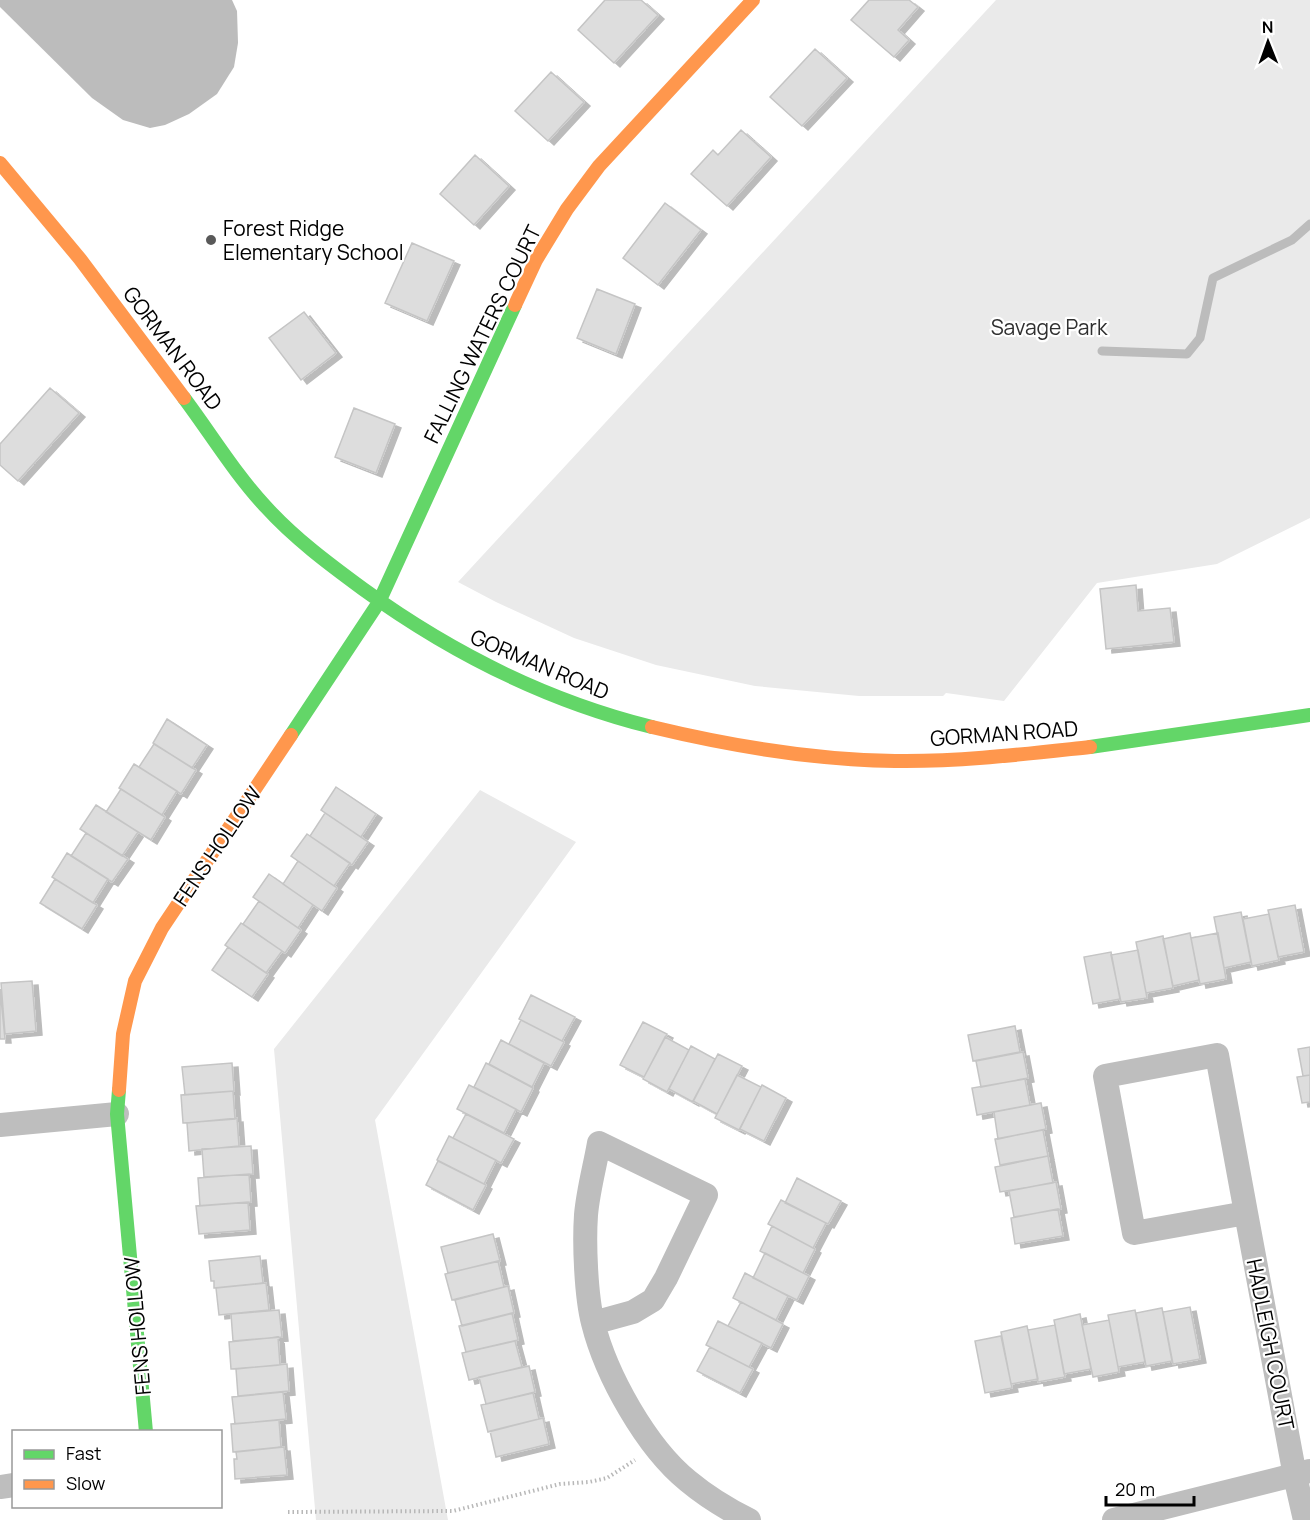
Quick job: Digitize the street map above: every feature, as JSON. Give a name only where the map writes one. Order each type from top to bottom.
[{"type":"street","name":"FALLING WATERS COURT","points":[[379,602],[536,260],[567,209],[599,166],[753,0]]},
{"type":"street","name":"GORMAN ROAD","points":[[0,163],[87,269],[256,496],[306,546],[379,602],[426,634],[482,665],[560,700],[637,725],[733,745],[819,757],[911,761],[994,757],[1082,748],[1310,715]]},
{"type":"street","name":"FENS HOLLOW","points":[[146,1430],[117,1114],[123,1034],[135,981],[162,928],[379,602]]},
{"type":"street","name":"HADLEIGH COURT","points":[[1246,1213],[1134,1233],[1105,1076],[1217,1055],[1246,1213],[1303,1473],[1305,1520]]},
{"type":"street","points":[[0,1125],[117,1114]]},
{"type":"street","points":[[593,1323],[633,1312],[653,1300],[706,1195],[599,1143],[586,1214],[586,1266],[593,1323],[608,1367],[624,1401],[656,1447],[687,1481],[749,1520]]},
{"type":"street","points":[[1114,1520],[1303,1473]]},
{"type":"path","points":[[288,1512],[453,1511],[560,1484],[607,1478],[656,1447]]},
{"type":"green space","name":"Savage Park","points":[[996,0],[1310,0],[1310,518],[1217,564],[1097,583],[1004,701],[946,693],[943,696],[859,696],[755,686],[656,665],[574,638],[458,582]]},
{"type":"green space","points":[[480,790],[576,842],[375,1120],[448,1520],[316,1520],[274,1049]]},
{"type":"shaded area","points":[[0,0],[232,0],[237,11],[238,43],[234,67],[217,94],[189,114],[165,125],[150,128],[123,120],[92,98],[0,7]]},
{"type":"building","points":[[605,0],[641,0],[658,15],[614,63],[578,30]]},
{"type":"building","points":[[869,0],[909,0],[918,7],[898,30],[909,40],[894,57],[851,20]]},
{"type":"building","points":[[815,49],[847,78],[802,126],[770,97]]},
{"type":"building","points":[[551,72],[584,102],[548,141],[515,111]]},
{"type":"building","points":[[741,130],[771,157],[727,206],[691,174],[713,150],[718,155]]},
{"type":"building","points":[[475,155],[509,186],[474,225],[440,194]]},
{"type":"building","points":[[665,203],[701,230],[658,285],[623,258]]},
{"type":"building","points":[[412,243],[454,261],[427,321],[385,303]]},
{"type":"building","points":[[597,289],[635,304],[616,354],[577,338]]},
{"type":"building","points":[[304,312],[336,353],[301,380],[269,338]]},
{"type":"building","points":[[50,388],[79,413],[18,481],[0,465],[0,444]]},
{"type":"building","points":[[354,408],[395,424],[376,473],[335,457]]},
{"type":"building","points":[[1136,585],[1138,611],[1170,608],[1174,642],[1106,649],[1100,589]]},
{"type":"building","points":[[167,719],[207,745],[192,768],[153,743]]},
{"type":"building","points":[[154,744],[196,770],[181,794],[139,767]]},
{"type":"building","points":[[134,764],[177,791],[162,815],[119,788]]},
{"type":"building","points":[[336,787],[376,814],[361,837],[321,810]]},
{"type":"building","points":[[121,789],[165,817],[151,840],[106,812]]},
{"type":"building","points":[[96,805],[138,832],[122,856],[80,829]]},
{"type":"building","points":[[325,813],[368,842],[352,865],[310,836]]},
{"type":"building","points":[[86,833],[128,859],[112,882],[71,856]]},
{"type":"building","points":[[307,834],[350,863],[334,886],[291,856]]},
{"type":"building","points":[[67,853],[108,879],[93,903],[52,877]]},
{"type":"building","points":[[298,861],[337,888],[322,911],[283,884]]},
{"type":"building","points":[[269,874],[313,905],[298,928],[253,897]]},
{"type":"building","points":[[55,879],[97,905],[82,929],[40,903]]},
{"type":"building","points":[[259,901],[301,930],[285,953],[243,924]]},
{"type":"building","points":[[1295,905],[1304,952],[1278,957],[1268,910]]},
{"type":"building","points":[[1241,912],[1251,962],[1224,968],[1214,917]]},
{"type":"building","points":[[1269,914],[1279,960],[1252,966],[1243,919]]},
{"type":"building","points":[[241,923],[282,951],[266,973],[225,945]]},
{"type":"building","points":[[1190,933],[1199,980],[1173,986],[1163,939]]},
{"type":"building","points":[[1218,933],[1226,979],[1200,984],[1191,938]]},
{"type":"building","points":[[1163,936],[1173,988],[1146,993],[1136,942]]},
{"type":"building","points":[[228,947],[268,974],[252,997],[212,970]]},
{"type":"building","points":[[1138,950],[1147,998],[1121,1002],[1111,955]]},
{"type":"building","points":[[1111,952],[1120,999],[1093,1004],[1084,957]]},
{"type":"building","points":[[32,981],[36,1031],[5,1034],[1,983]]},
{"type":"building","points":[[0,989],[5,1039],[0,1039]]},
{"type":"building","points":[[531,995],[575,1017],[562,1041],[519,1019]]},
{"type":"building","points":[[521,1020],[564,1042],[551,1066],[509,1044]]},
{"type":"building","points":[[643,1022],[667,1034],[644,1077],[620,1065]]},
{"type":"building","points":[[1015,1026],[1020,1052],[973,1061],[968,1035]]},
{"type":"building","points":[[665,1037],[689,1050],[667,1092],[643,1079]]},
{"type":"building","points":[[501,1040],[544,1063],[532,1087],[489,1064]]},
{"type":"building","points":[[691,1046],[715,1059],[693,1102],[669,1089]]},
{"type":"building","points":[[1310,1047],[1310,1075],[1303,1076],[1298,1049]]},
{"type":"building","points":[[1023,1052],[1028,1078],[981,1087],[976,1061]]},
{"type":"building","points":[[718,1054],[742,1066],[717,1114],[693,1101]]},
{"type":"building","points":[[232,1063],[234,1091],[185,1095],[182,1067]]},
{"type":"building","points":[[486,1063],[533,1088],[521,1112],[474,1087]]},
{"type":"building","points":[[737,1075],[761,1087],[739,1130],[715,1118]]},
{"type":"building","points":[[1310,1075],[1310,1102],[1302,1103],[1297,1077]]},
{"type":"building","points":[[1025,1079],[1030,1105],[977,1115],[972,1088]]},
{"type":"building","points":[[469,1085],[516,1109],[504,1133],[457,1109]]},
{"type":"building","points":[[762,1085],[786,1098],[764,1141],[740,1129]]},
{"type":"building","points":[[233,1091],[235,1119],[183,1123],[181,1095]]},
{"type":"building","points":[[1041,1103],[1046,1129],[998,1139],[994,1112]]},
{"type":"building","points":[[466,1114],[514,1139],[501,1163],[453,1138]]},
{"type":"building","points":[[237,1118],[239,1146],[189,1151],[187,1123]]},
{"type":"building","points":[[1043,1130],[1048,1156],[1000,1165],[995,1139]]},
{"type":"building","points":[[449,1136],[496,1160],[484,1184],[437,1160]]},
{"type":"building","points":[[251,1146],[253,1174],[204,1177],[202,1149]]},
{"type":"building","points":[[1048,1156],[1053,1183],[1000,1192],[995,1167]]},
{"type":"building","points":[[438,1161],[486,1185],[473,1210],[426,1185]]},
{"type":"building","points":[[249,1174],[251,1202],[200,1206],[198,1178]]},
{"type":"building","points":[[797,1178],[841,1201],[828,1224],[785,1203]]},
{"type":"building","points":[[1056,1182],[1061,1209],[1014,1217],[1009,1191]]},
{"type":"building","points":[[781,1200],[826,1223],[813,1248],[768,1224]]},
{"type":"building","points":[[248,1202],[250,1230],[199,1234],[196,1206]]},
{"type":"building","points":[[1058,1209],[1063,1236],[1015,1244],[1011,1218]]},
{"type":"building","points":[[772,1226],[815,1249],[803,1273],[760,1251]]},
{"type":"building","points":[[493,1234],[500,1261],[448,1273],[441,1247]]},
{"type":"building","points":[[765,1253],[809,1276],[797,1300],[753,1278]]},
{"type":"building","points":[[260,1256],[263,1283],[214,1288],[209,1261]]},
{"type":"building","points":[[498,1261],[504,1287],[452,1300],[445,1274]]},
{"type":"building","points":[[745,1273],[788,1296],[776,1320],[733,1298]]},
{"type":"building","points":[[266,1283],[269,1310],[219,1315],[216,1288]]},
{"type":"building","points":[[508,1286],[514,1313],[462,1326],[455,1300]]},
{"type":"building","points":[[741,1302],[783,1324],[771,1348],[728,1326]]},
{"type":"building","points":[[1190,1307],[1200,1359],[1173,1364],[1163,1312]]},
{"type":"building","points":[[1162,1308],[1172,1361],[1146,1366],[1136,1313]]},
{"type":"building","points":[[279,1310],[282,1337],[233,1341],[231,1314]]},
{"type":"building","points":[[1135,1310],[1145,1362],[1118,1367],[1108,1315]]},
{"type":"building","points":[[512,1313],[518,1340],[466,1352],[459,1326]]},
{"type":"building","points":[[1080,1314],[1091,1369],[1064,1374],[1054,1320]]},
{"type":"building","points":[[1109,1320],[1119,1372],[1093,1377],[1082,1325]]},
{"type":"building","points":[[718,1321],[762,1343],[749,1367],[706,1345]]},
{"type":"building","points":[[1055,1325],[1065,1377],[1038,1382],[1028,1330]]},
{"type":"building","points":[[1027,1326],[1038,1379],[1011,1384],[1001,1332]]},
{"type":"building","points":[[1001,1336],[1012,1388],[985,1393],[975,1341]]},
{"type":"building","points":[[278,1337],[280,1365],[231,1369],[229,1342]]},
{"type":"building","points":[[515,1341],[522,1367],[469,1380],[462,1353]]},
{"type":"building","points":[[710,1347],[753,1369],[740,1393],[697,1371]]},
{"type":"building","points":[[287,1364],[289,1391],[238,1396],[236,1369]]},
{"type":"building","points":[[529,1366],[535,1392],[486,1404],[479,1377]]},
{"type":"building","points":[[283,1392],[286,1419],[235,1424],[232,1397]]},
{"type":"building","points":[[533,1393],[539,1419],[488,1432],[481,1405]]},
{"type":"building","points":[[543,1418],[549,1444],[496,1457],[490,1431]]},
{"type":"building","points":[[279,1420],[281,1447],[233,1452],[231,1424]]},
{"type":"building","points":[[284,1447],[287,1475],[235,1479],[236,1452]]},
{"type":"waterway","points":[[1102,351],[1187,354],[1200,338],[1213,278],[1292,240],[1310,224]]},
{"type":"traffic: fast","points":[[291,735],[379,602],[515,305]]},
{"type":"traffic: fast","points":[[184,398],[234,468],[266,507],[300,540],[363,589],[430,633],[501,672],[575,703],[652,727]]},
{"type":"traffic: fast","points":[[1090,747],[1310,715]]},
{"type":"traffic: fast","points":[[119,1090],[117,1114],[146,1430]]},
{"type":"traffic: slow","points":[[515,305],[536,260],[567,209],[599,166],[753,0]]},
{"type":"traffic: slow","points":[[0,163],[80,259],[184,398]]},
{"type":"traffic: slow","points":[[652,727],[772,751],[864,760],[968,759],[1090,747]]},
{"type":"traffic: slow","points":[[119,1090],[123,1034],[135,981],[162,928],[291,735]]},
{"type":"place","name":"Forest Ridge Elementary School","points":[[211,240]]}]
